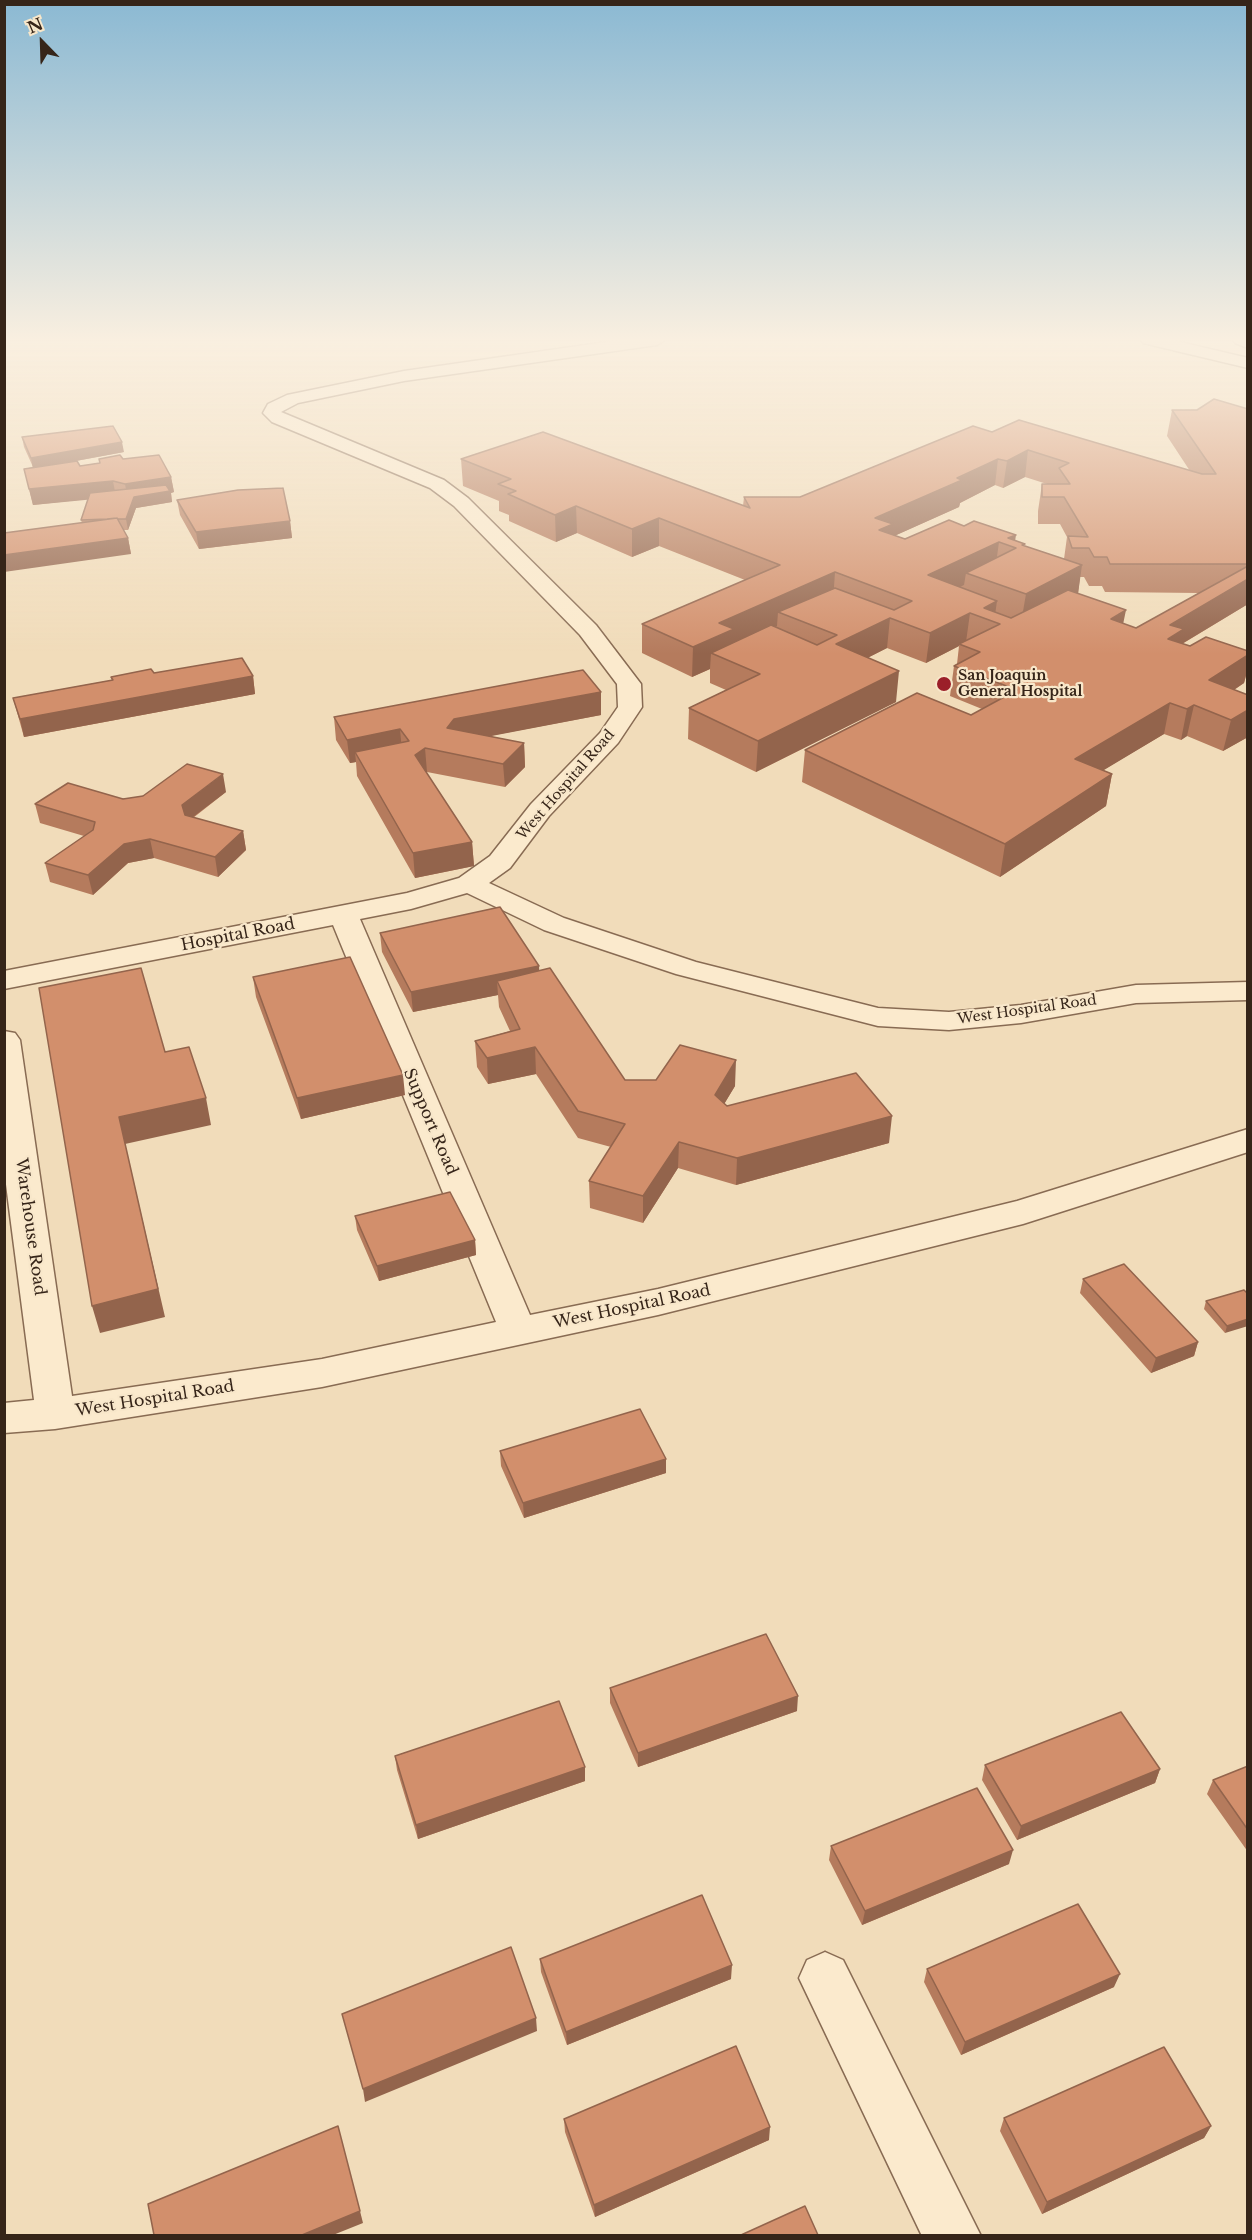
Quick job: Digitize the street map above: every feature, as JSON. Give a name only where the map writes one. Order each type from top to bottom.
[{"type":"street","name":"West Hospital Road","points":[[342,445],[437,484],[461,502],[588,630],[629,684],[630,707],[609,738],[540,810],[501,862],[488,874],[470,884]]},
{"type":"street","name":"West Hospital Road","points":[[470,884],[554,924],[686,968],[878,1017],[949,1021],[1021,1014],[1136,994],[1248,991]]},
{"type":"street","name":"Hospital Road","points":[[4,980],[411,901],[470,884]]},
{"type":"street","name":"Support Road","points":[[343,914],[518,1331]]},
{"type":"street","name":"Warehouse Road","points":[[4,1040],[56,1414]]},
{"type":"street","name":"West Hospital Road","points":[[4,1418],[56,1414],[322,1373],[747,1281],[1023,1212],[1248,1140]]},
{"type":"street","points":[[825,1978],[952,2235]]},
{"type":"building","points":[[25,445],[108,445],[31,458]]},
{"type":"building","points":[[505,445],[577,445],[750,508],[744,497],[800,497],[928,445],[1102,445],[1202,474],[1216,474],[1196,445],[1248,445],[1248,564],[1110,564],[1107,557],[1094,557],[1089,548],[1072,548],[1068,536],[1088,537],[1064,497],[1042,497],[1042,484],[1070,484],[1059,468],[1069,463],[1028,450],[1007,461],[998,459],[957,478],[962,480],[875,518],[893,524],[879,530],[905,539],[949,520],[964,526],[974,521],[1016,535],[1008,538],[1025,544],[1022,545],[1082,565],[1026,594],[966,573],[1016,548],[999,542],[928,575],[997,601],[984,608],[1011,618],[1068,590],[1126,610],[1111,619],[1136,628],[1248,566],[1248,579],[1170,625],[1184,629],[1168,639],[1190,646],[1206,637],[1248,651],[1248,655],[1209,680],[1248,695],[1248,710],[1231,720],[1194,705],[1187,709],[1170,703],[1075,759],[1112,774],[1005,844],[805,750],[917,693],[971,715],[1017,690],[954,666],[980,652],[959,644],[1000,624],[970,613],[930,633],[890,618],[836,644],[899,671],[758,741],[689,708],[760,674],[711,653],[771,625],[817,645],[837,635],[778,612],[835,588],[894,610],[912,601],[835,572],[719,623],[734,629],[693,647],[642,624],[780,565],[659,518],[632,529],[576,506],[555,515],[508,494],[516,491],[498,484],[511,479],[461,459]]},
{"type":"building","points":[[120,455],[123,459],[159,455],[171,477],[125,484],[113,481],[29,489],[24,469],[77,461],[80,466],[100,463],[99,459]]},
{"type":"building","points":[[166,485],[170,491],[134,497],[126,519],[81,520],[90,493]]},
{"type":"building","points":[[283,488],[290,521],[196,532],[177,500],[238,490]]},
{"type":"building","points":[[117,518],[128,538],[4,555],[4,533]]},
{"type":"building","points":[[242,658],[253,676],[20,719],[13,698],[113,680],[111,677],[151,669],[154,673]]},
{"type":"building","points":[[583,670],[601,692],[454,719],[447,728],[524,743],[503,764],[425,748],[415,755],[472,842],[413,853],[355,752],[409,741],[400,729],[347,740],[334,717]]},
{"type":"building","points":[[187,764],[223,774],[182,805],[185,815],[243,831],[215,857],[150,839],[124,844],[88,875],[45,863],[93,830],[95,822],[35,804],[68,783],[123,799],[143,796]]},
{"type":"building","points":[[500,907],[539,966],[411,992],[380,933]]},
{"type":"building","points":[[350,957],[403,1075],[297,1098],[253,977]]},
{"type":"building","points":[[141,968],[165,1052],[189,1047],[206,1098],[119,1117],[158,1289],[92,1306],[39,988]]},
{"type":"building","points":[[550,968],[625,1080],[656,1080],[680,1045],[736,1060],[715,1095],[727,1106],[856,1073],[892,1116],[737,1158],[679,1142],[643,1196],[589,1181],[625,1124],[578,1111],[535,1047],[487,1058],[475,1041],[520,1029],[497,981]]},
{"type":"building","points":[[450,1192],[475,1240],[377,1266],[355,1216]]},
{"type":"building","points":[[1124,1264],[1198,1342],[1156,1358],[1083,1279]]},
{"type":"building","points":[[1244,1290],[1248,1294],[1248,1319],[1227,1326],[1206,1301]]},
{"type":"building","points":[[640,1409],[666,1459],[523,1503],[500,1451]]},
{"type":"building","points":[[766,1634],[798,1696],[638,1753],[610,1688]]},
{"type":"building","points":[[559,1701],[585,1767],[416,1825],[395,1756]]},
{"type":"building","points":[[1121,1712],[1160,1769],[1021,1826],[985,1765]]},
{"type":"building","points":[[1248,1766],[1248,1830],[1213,1780]]},
{"type":"building","points":[[977,1788],[1013,1850],[865,1911],[831,1846]]},
{"type":"building","points":[[702,1895],[732,1965],[566,2032],[540,1959]]},
{"type":"building","points":[[1078,1904],[1120,1974],[965,2042],[927,1969]]},
{"type":"building","points":[[511,1947],[536,2018],[363,2089],[342,2014]]},
{"type":"building","points":[[736,2046],[770,2127],[594,2205],[564,2119]]},
{"type":"building","points":[[1164,2047],[1211,2126],[1047,2202],[1004,2118]]},
{"type":"building","points":[[338,2126],[360,2211],[302,2235],[154,2235],[148,2204]]},
{"type":"building","points":[[805,2206],[818,2235],[741,2235]]},
{"type":"place","name":"San Joaquin General Hospital","points":[[944,684]]}]
